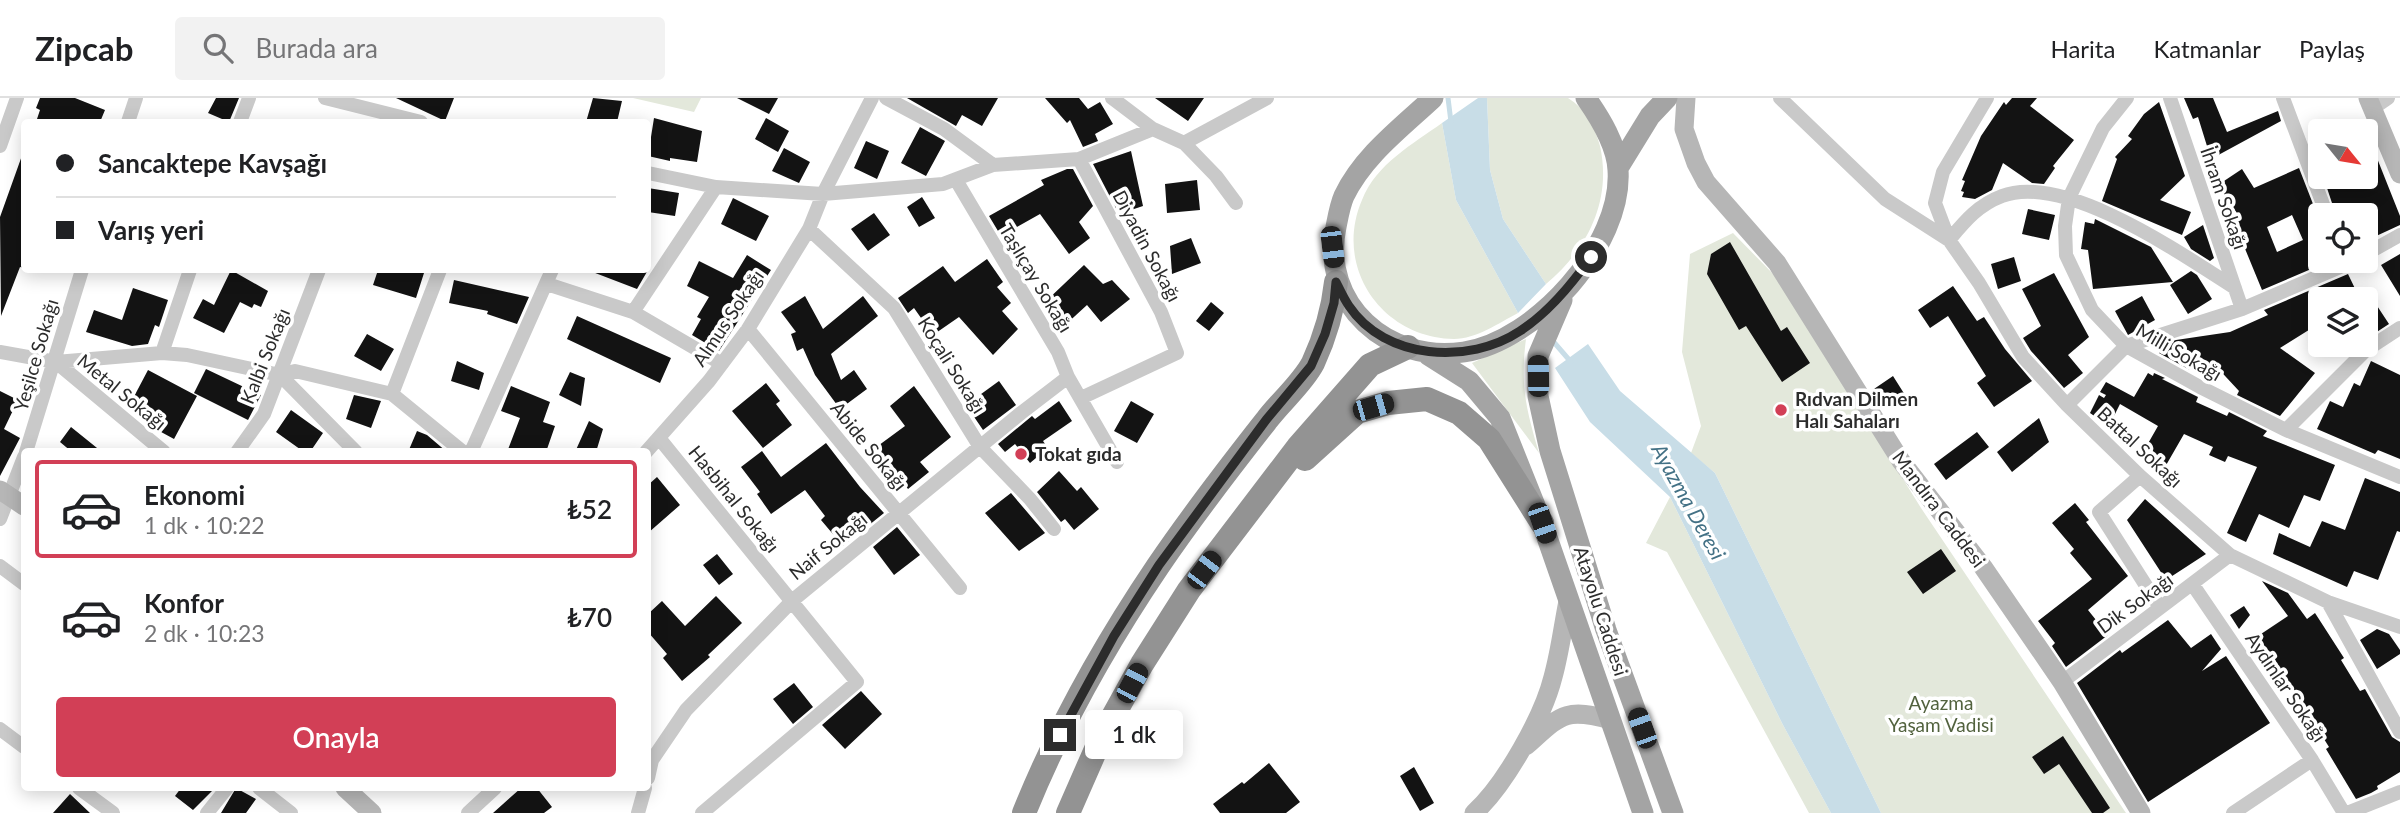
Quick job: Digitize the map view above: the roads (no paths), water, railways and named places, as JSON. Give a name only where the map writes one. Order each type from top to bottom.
[{"type":"highway","points":[[1024,813],[1071,712],[1114,636],[1159,565],[1266,420],[1311,366],[1328,324],[1336,282]]},
{"type":"highway","points":[[1068,813],[1100,740],[1142,664],[1189,590],[1298,447],[1370,365],[1414,348]]},
{"type":"highway","points":[[1189,590],[1303,461],[1357,412],[1388,403],[1427,399],[1460,413],[1489,439],[1542,523]]},
{"type":"main road","points":[[1433,98],[1370,156],[1344,196],[1332,247],[1336,282],[1350,308],[1376,332],[1414,348],[1465,352],[1520,331],[1570,286],[1591,257],[1604,232],[1617,196],[1618,168],[1601,118],[1586,98]]},
{"type":"main road","points":[[1618,168],[1650,116],[1667,98]]},
{"type":"main road","name":"Atayolu Caddesi","points":[[1570,286],[1554,314],[1538,356],[1538,396],[1550,451],[1606,630],[1673,813]]},
{"type":"main road","name":"Atayolu Caddesi","points":[[1414,348],[1469,381],[1500,418],[1542,523],[1643,813]]},
{"type":"street","points":[[0,146],[17,98]]},
{"type":"street","points":[[129,119],[136,98]]},
{"type":"street","points":[[241,119],[248,98]]},
{"type":"street","points":[[325,98],[375,116],[398,119]]},
{"type":"street","name":"Almus Sokağı","points":[[650,448],[722,364],[748,329],[809,229],[823,194],[872,98]]},
{"type":"street","points":[[887,98],[944,130],[993,165]]},
{"type":"street","points":[[1112,98],[1153,129],[1184,144],[1216,176],[1236,203]]},
{"type":"street","points":[[1184,144],[1267,98]]},
{"type":"street","name":"Mandıra Caddesi","points":[[1686,98],[1684,129],[1706,182],[1777,263],[1900,461],[1983,567],[2062,682],[2141,813]]},
{"type":"street","points":[[1780,98],[1885,199],[1949,240],[1976,209],[2004,195],[2034,192],[2069,198],[2149,233],[2235,288]]},
{"type":"street","name":"Battal Sokağı","points":[[1987,98],[1943,172],[1935,203],[1949,240],[1979,282],[2023,357],[2067,405],[2140,476],[2230,555],[2328,602],[2400,627]]},
{"type":"street","name":"Milli Sokağı","points":[[2127,98],[2103,128],[2069,198],[2065,226],[2066,255],[2092,310],[2126,346],[2200,387],[2286,430],[2400,477]]},
{"type":"street","name":"İhram Sokağı","points":[[2170,98],[2242,309]]},
{"type":"street","points":[[2283,98],[2322,203]]},
{"type":"street","points":[[2376,102],[2400,174]]},
{"type":"street","points":[[651,174],[716,187],[823,194],[943,184],[993,165],[1079,159],[1153,129]]},
{"type":"street","name":"Diyadin Sokağı","points":[[1079,159],[1161,312],[1177,353],[1081,398]]},
{"type":"street","name":"Taşlıçay Sokağı","points":[[956,180],[1058,352],[1069,377],[1117,462]]},
{"type":"street","points":[[634,312],[716,187]]},
{"type":"street","name":"Koçali Sokağı","points":[[809,229],[894,308],[980,447],[1030,499],[1054,529]]},
{"type":"street","points":[[2378,248],[2400,236]]},
{"type":"street","name":"Yeşilce Sokağı","points":[[27,448],[81,273]]},
{"type":"street","points":[[162,352],[189,273]]},
{"type":"street","name":"Kalbi Sokağı","points":[[240,448],[264,414],[318,273]]},
{"type":"street","points":[[392,394],[439,273]]},
{"type":"street","points":[[2067,405],[2126,346],[2242,309],[2323,273]]},
{"type":"street","points":[[473,448],[550,277],[634,312],[722,364]]},
{"type":"street","points":[[2286,430],[2367,350],[2400,328]]},
{"type":"street","name":"Abide Sokağı","points":[[748,329],[960,587]]},
{"type":"street","points":[[0,352],[55,362],[162,352],[280,375],[295,371],[392,394],[458,448]]},
{"type":"street","name":"Metal Sokağı","points":[[55,362],[159,448]]},
{"type":"street","points":[[280,375],[352,448]]},
{"type":"street","name":"Naif Sokağı","points":[[651,764],[686,710],[793,600],[1069,377]]},
{"type":"street","name":"Hasbihal Sokağı","points":[[659,438],[858,682],[702,813]]},
{"type":"street","points":[[0,519],[12,498],[21,467]]},
{"type":"street","points":[[2140,476],[2098,512],[2159,606]]},
{"type":"street","name":"Dik Sokağı","points":[[2062,682],[2159,606],[2193,585],[2230,555]]},
{"type":"street","points":[[0,566],[21,582]]},
{"type":"street","name":"Aydınlar Sokağı","points":[[2193,585],[2345,813]]},
{"type":"street","points":[[1474,813],[1489,799],[1520,752],[1553,679],[1569,601]]},
{"type":"street","points":[[2328,602],[2400,732]]},
{"type":"street","points":[[1520,752],[1557,718],[1582,712],[1611,720]]},
{"type":"street","points":[[0,729],[21,745]]},
{"type":"street","points":[[2233,813],[2312,760]]},
{"type":"street","points":[[83,791],[113,813]]},
{"type":"street","points":[[207,813],[225,791]]},
{"type":"street","points":[[264,791],[291,813]]},
{"type":"street","points":[[347,791],[361,809]]},
{"type":"street","points":[[468,813],[492,791]]},
{"type":"street","points":[[638,813],[644,791]]},
{"type":"street","points":[[2345,813],[2400,792]]},
{"type":"water","points":[[1478,98],[1487,98],[1490,170],[1503,219],[1546,284],[1518,313],[1456,200],[1442,123]]},
{"type":"water","points":[[1588,344],[1620,391],[1715,473],[1881,813],[1831,813],[1783,725],[1670,497],[1590,422],[1555,368]]},
{"type":"waterway","name":"Ayazma Deresi","points":[[1448,98],[1451,122]]},
{"type":"waterway","name":"Ayazma Deresi","points":[[1552,340],[1571,362]]},
{"type":"place","name":"Rıdvan Dilmen Halı Sahaları","points":[[1781,410]]},
{"type":"place","name":"Tokat gıda","points":[[1021,454]]},
{"type":"park label","name":"Ayazma Yaşam Vadisi","points":[[1941,714]]}]
